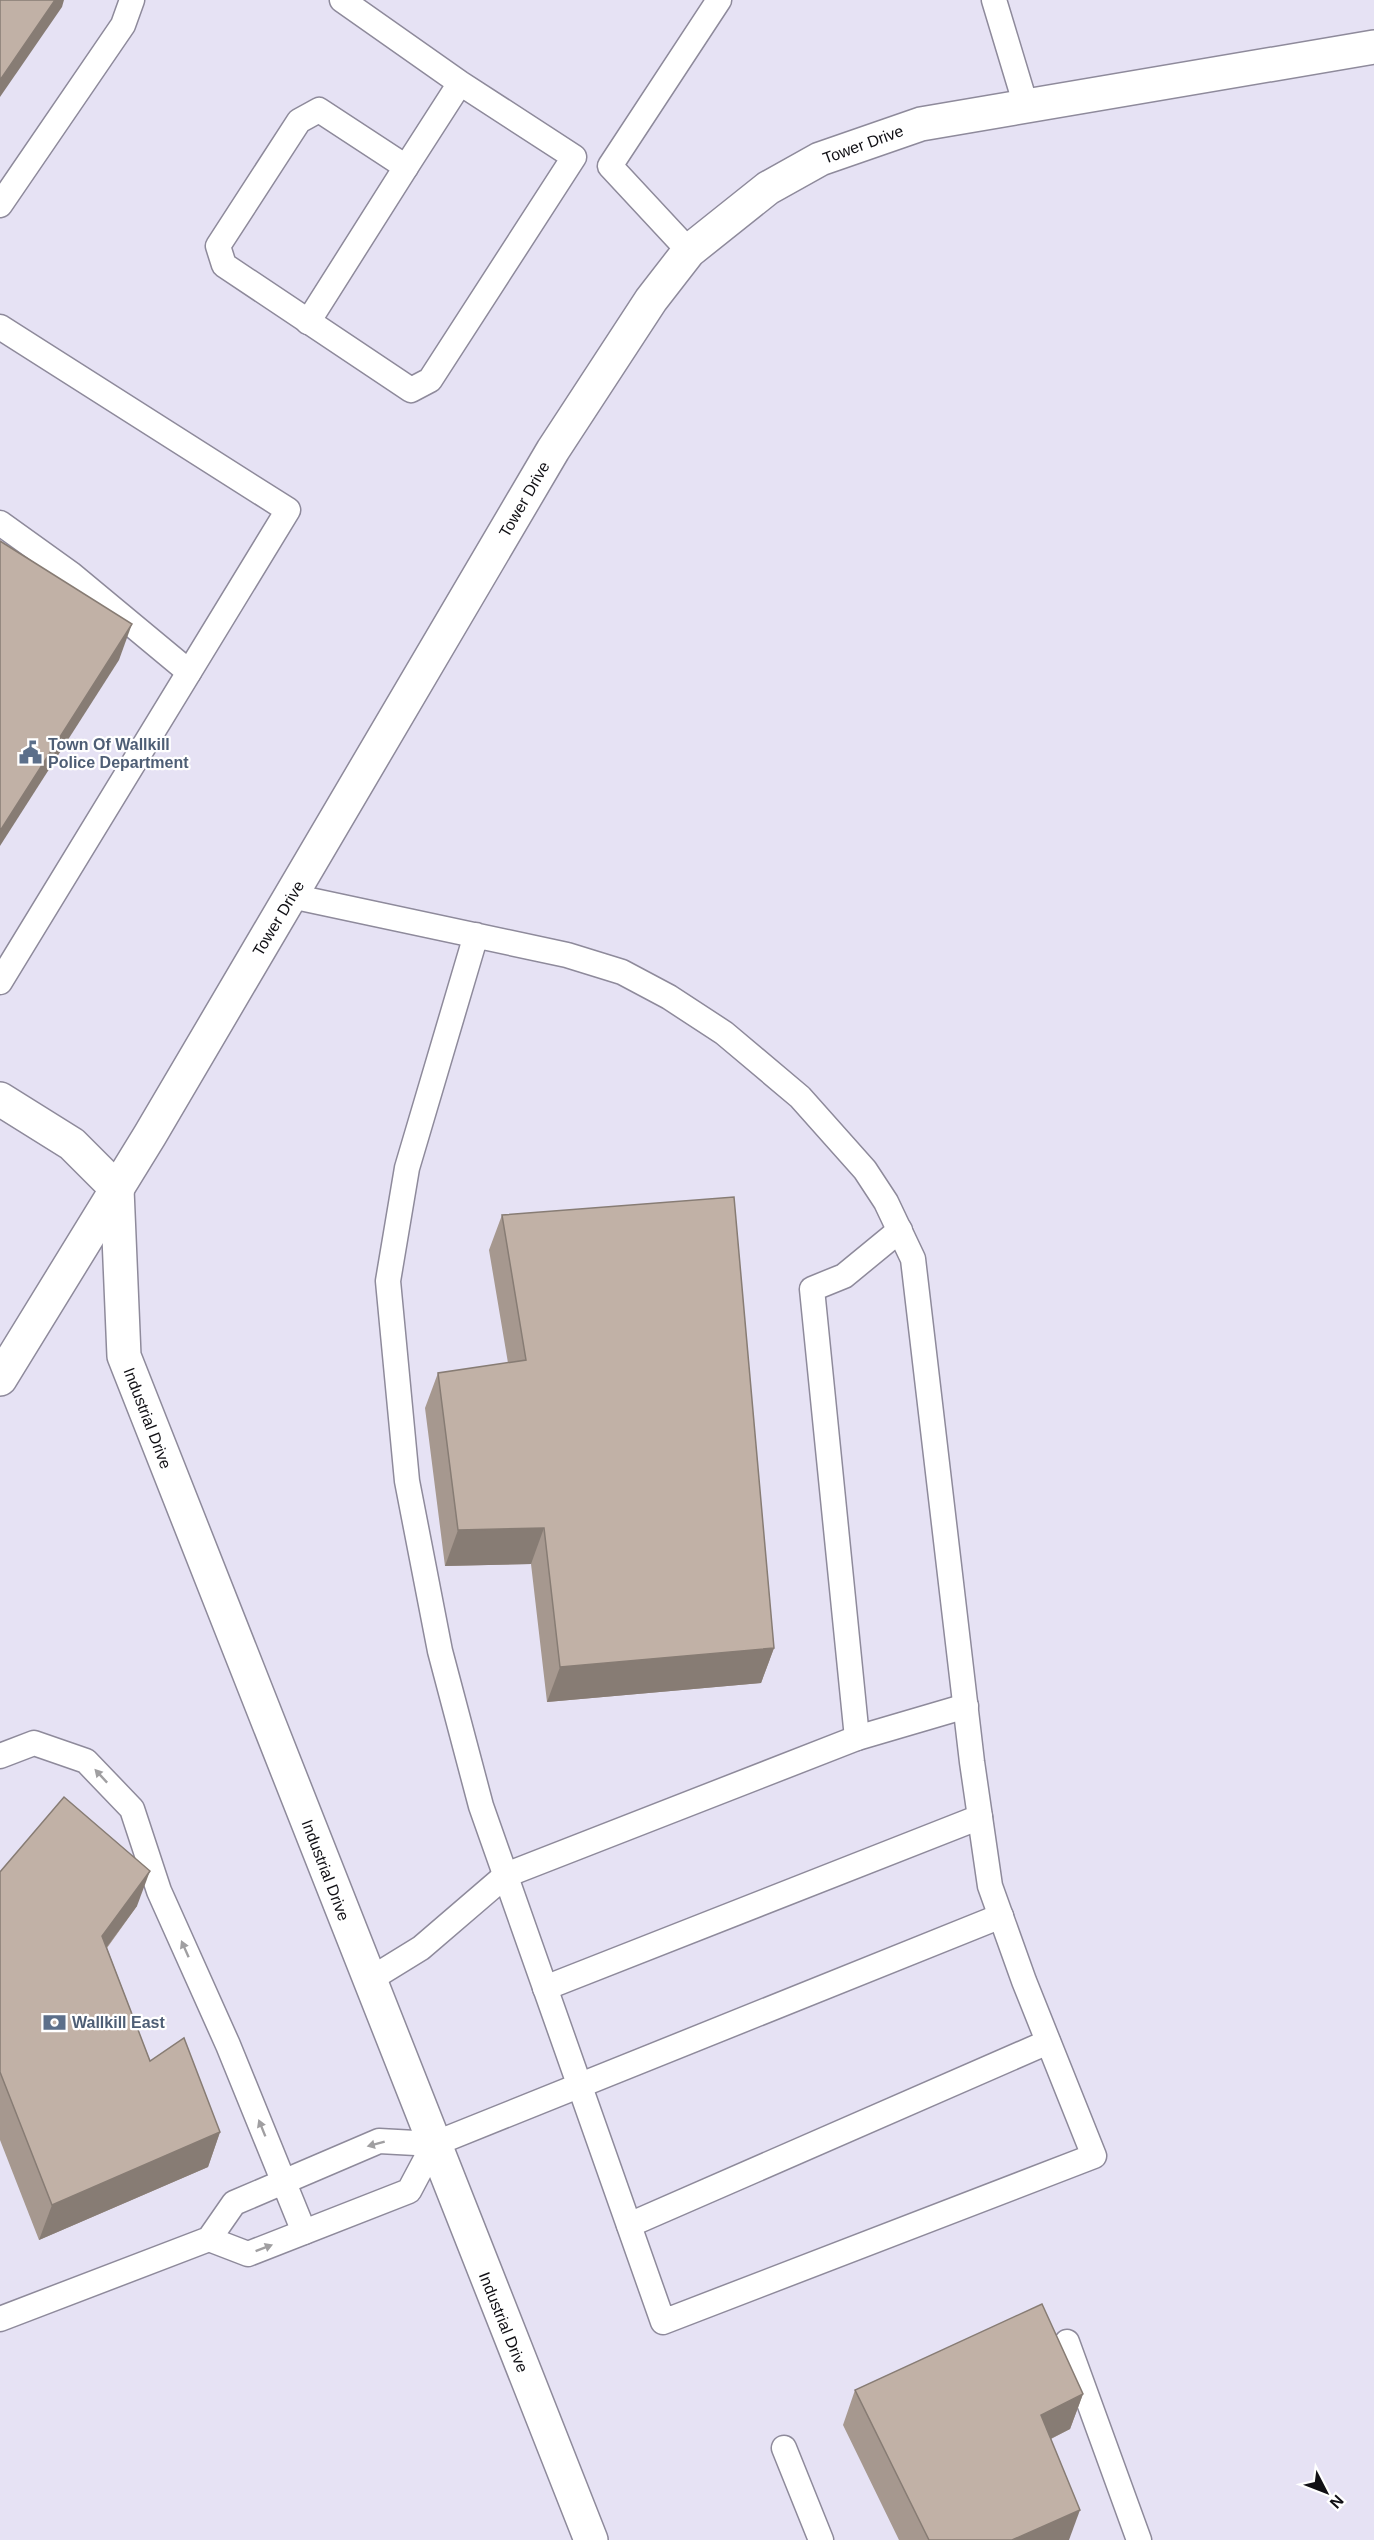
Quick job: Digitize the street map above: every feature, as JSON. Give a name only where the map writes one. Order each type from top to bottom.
[{"type":"street","name":"Tower Drive","points":[[0,1379],[117,1189],[553,450],[651,300],[689,251],[768,188],[820,159],[921,124],[1374,47]]},
{"type":"street","points":[[0,1100],[72,1144],[117,1189]]},
{"type":"street","name":"Industrial Drive","points":[[117,1189],[124,1356],[591,2540]]},
{"type":"lane","points":[[0,205],[123,25],[132,0]]},
{"type":"lane","points":[[342,0],[460,83],[574,157],[610,166],[689,251]]},
{"type":"lane","points":[[610,166],[719,0]]},
{"type":"lane","points":[[994,0],[1026,106]]},
{"type":"lane","points":[[308,322],[460,83]]},
{"type":"lane","points":[[406,167],[319,110],[299,121],[218,246],[224,265],[411,390],[430,380],[574,157]]},
{"type":"lane","points":[[0,327],[288,510],[0,982]]},
{"type":"lane","points":[[0,523],[71,574],[189,672]]},
{"type":"lane","points":[[291,896],[476,935],[567,956],[622,972],[669,997],[724,1033],[800,1097],[865,1170],[900,1230],[913,1259],[966,1706],[990,1886],[1048,2042],[1094,2156],[663,2322],[481,1806],[440,1651],[407,1481],[388,1281],[407,1168],[476,935]]},
{"type":"lane","points":[[857,1738],[812,1288],[844,1276],[900,1230]]},
{"type":"lane","points":[[369,1980],[421,1948],[506,1875],[857,1738],[966,1706]]},
{"type":"lane","points":[[0,1756],[34,1743],[86,1761],[132,1809],[159,1891],[228,2045],[304,2232]]},
{"type":"lane","points":[[545,1988],[980,1817]]},
{"type":"lane","points":[[0,2319],[209,2239],[234,2203],[379,2141],[434,2144],[1001,1916]]},
{"type":"lane","points":[[629,2225],[1048,2042]]},
{"type":"lane","points":[[209,2239],[248,2254],[409,2191],[434,2144]]},
{"type":"lane","points":[[1067,2342],[1139,2540]]},
{"type":"lane","points":[[784,2448],[821,2540]]},
{"type":"building","points":[[0,0],[55,0],[0,80]]},
{"type":"building","name":"Town Of Wallkill Police Department","points":[[0,541],[132,624],[0,831]]},
{"type":"building","points":[[734,1197],[774,1648],[560,1667],[544,1528],[458,1530],[438,1373],[526,1360],[502,1215]]},
{"type":"building","name":"Wallkill East","points":[[64,1797],[150,1871],[102,1936],[150,2061],[184,2038],[220,2132],[52,2205],[0,2072],[0,1872]]},
{"type":"building","points":[[1042,2304],[1083,2394],[1041,2415],[1080,2510],[1012,2540],[929,2540],[855,2390]]},
{"type":"place","name":"Town Of Wallkill Police Department","points":[[30,753]]},
{"type":"place","name":"Wallkill East","points":[[54,2022]]}]
